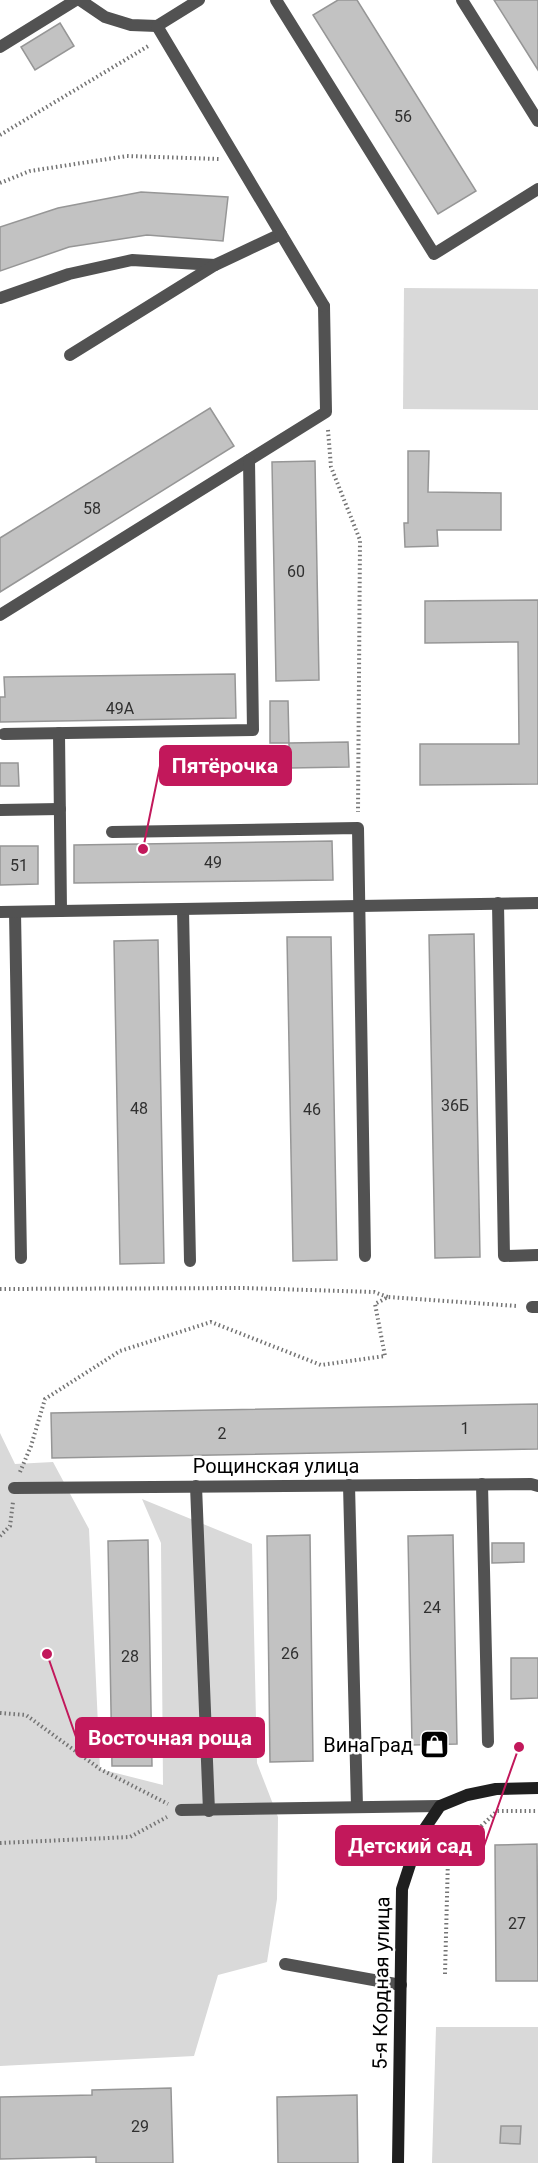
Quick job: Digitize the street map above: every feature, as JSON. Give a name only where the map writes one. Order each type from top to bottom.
[{"type":"main road","points":[[440,1806],[467,1795],[496,1789],[538,1788]]},
{"type":"main road","name":"5-я Кордная улица","points":[[398,2163],[402,1889],[419,1837],[440,1806]]},
{"type":"street","points":[[0,47],[78,0],[105,17],[161,31],[324,306],[326,412],[0,615]]},
{"type":"street","points":[[161,31],[199,0]]},
{"type":"street","points":[[276,0],[434,254],[538,189]]},
{"type":"street","points":[[462,0],[538,121]]},
{"type":"street","points":[[70,355],[216,265],[281,234]]},
{"type":"street","points":[[0,298],[69,274],[132,260],[216,265]]},
{"type":"street","points":[[4,734],[253,730],[249,460]]},
{"type":"street","points":[[59,733],[61,910]]},
{"type":"street","points":[[0,810],[60,809]]},
{"type":"street","points":[[112,832],[358,828],[365,1256]]},
{"type":"street","points":[[498,903],[504,1256],[538,1255]]},
{"type":"street","points":[[0,912],[538,903]]},
{"type":"street","points":[[183,909],[189,1262]]},
{"type":"street","points":[[15,912],[21,1258]]},
{"type":"street","points":[[482,1484],[488,1742]]},
{"type":"street","name":"Рощинская улица","points":[[14,1488],[482,1484],[538,1486]]},
{"type":"street","points":[[349,1485],[357,1807]]},
{"type":"street","points":[[196,1486],[209,1811]]},
{"type":"street","points":[[181,1810],[440,1806]]},
{"type":"street","points":[[285,1964],[401,1985]]},
{"type":"path","points":[[0,135],[161,31]]},
{"type":"path","points":[[0,183],[30,171],[127,156],[238,160]]},
{"type":"path","points":[[326,412],[331,467],[360,540],[358,828]]},
{"type":"path","points":[[0,1289],[244,1288],[374,1292],[388,1297],[535,1307]]},
{"type":"path","points":[[0,1536],[10,1526],[14,1488],[31,1446],[45,1399],[120,1351],[211,1322],[321,1365],[385,1356],[375,1304],[388,1297]]},
{"type":"path","points":[[0,1713],[26,1715],[100,1769],[181,1810]]},
{"type":"path","points":[[0,1843],[130,1837],[181,1810]]},
{"type":"path","points":[[445,1974],[448,1858],[497,1811],[538,1811]]},
{"type":"shaded area","points":[[404,288],[538,289],[538,410],[403,409]]},
{"type":"shaded area","points":[[0,1433],[15,1464],[53,1462],[89,1529],[100,1769],[163,1785],[161,1543],[142,1499],[252,1544],[257,1763],[278,1817],[277,1899],[267,1962],[218,1975],[194,2056],[0,2066]]},
{"type":"shaded area","points":[[436,2027],[538,2027],[538,2163],[432,2163]]},
{"type":"building","points":[[338,0],[357,0],[476,191],[438,214],[313,15]]},
{"type":"building","points":[[494,0],[538,0],[538,70]]},
{"type":"building","points":[[60,23],[74,46],[35,70],[21,47]]},
{"type":"building","points":[[141,192],[228,197],[223,241],[147,235],[69,247],[0,271],[0,227],[58,208]]},
{"type":"building","points":[[210,408],[234,446],[0,592],[0,538]]},
{"type":"building","points":[[408,451],[429,451],[428,492],[501,493],[501,530],[437,530],[438,546],[405,547],[404,523],[408,523]]},
{"type":"building","points":[[315,461],[319,680],[276,681],[272,462]]},
{"type":"building","points":[[538,600],[538,784],[420,785],[420,744],[519,744],[518,642],[425,643],[425,601]]},
{"type":"building","points":[[235,674],[236,718],[0,722],[0,697],[5,697],[4,677]]},
{"type":"building","points":[[270,701],[288,701],[289,743],[270,743]]},
{"type":"building","points":[[348,742],[349,767],[289,768],[289,743]]},
{"type":"building","points":[[0,763],[18,763],[19,786],[0,786]]},
{"type":"building","points":[[332,841],[333,880],[74,883],[74,845]]},
{"type":"building","points":[[0,846],[38,846],[38,884],[0,885]]},
{"type":"building","points":[[474,934],[480,1257],[435,1258],[429,935]]},
{"type":"building","points":[[287,937],[331,937],[337,1260],[293,1261]]},
{"type":"building","points":[[158,940],[164,1263],[120,1264],[114,941]]},
{"type":"building","points":[[538,1404],[538,1449],[52,1458],[51,1413]]},
{"type":"building","points":[[310,1535],[313,1761],[270,1762],[267,1536]]},
{"type":"building","points":[[453,1535],[457,1744],[412,1745],[408,1536]]},
{"type":"building","points":[[148,1540],[152,1766],[112,1766],[108,1541]]},
{"type":"building","points":[[492,1543],[524,1543],[524,1562],[492,1563]]},
{"type":"building","points":[[511,1658],[538,1658],[538,1698],[511,1699]]},
{"type":"building","points":[[537,1844],[538,1981],[496,1981],[495,1845]]},
{"type":"building","points":[[171,2088],[173,2163],[96,2163],[96,2157],[0,2159],[0,2097],[92,2095],[92,2090]]},
{"type":"building","points":[[357,2095],[358,2163],[278,2163],[277,2097]]},
{"type":"building","points":[[501,2126],[521,2126],[520,2144],[500,2143]]},
{"type":"place","name":"Пятёрочка","points":[[143,849]]},
{"type":"place","name":"Восточная роща","points":[[47,1654]]},
{"type":"place","name":"ВинаГрад","points":[[434,1745]]},
{"type":"place","name":"Детский сад","points":[[519,1747]]}]
